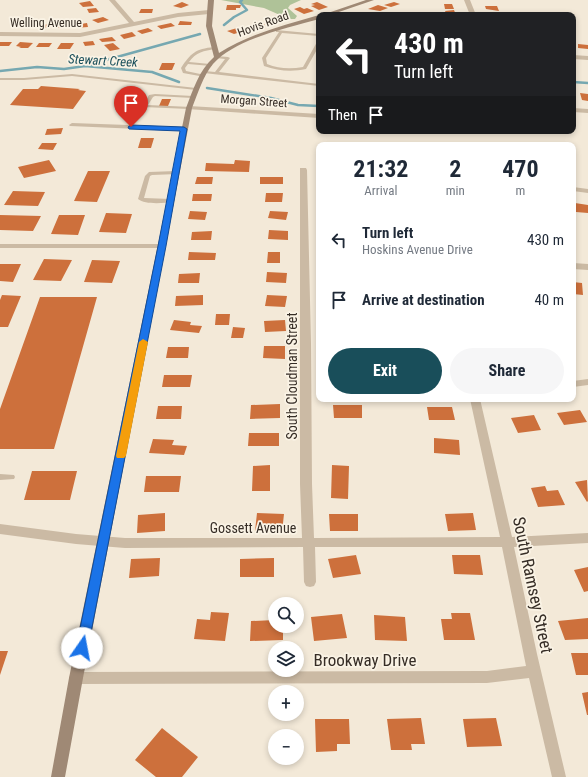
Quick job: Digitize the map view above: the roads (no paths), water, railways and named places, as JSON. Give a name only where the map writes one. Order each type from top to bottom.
[{"type":"street","points":[[112,0],[133,24]]},
{"type":"street","points":[[58,777],[76,678],[188,108],[194,93],[208,72],[216,52],[210,30],[211,0]]},
{"type":"street","points":[[334,12],[371,0]]},
{"type":"street","points":[[467,0],[471,12]]},
{"type":"street","name":"Welling Avenue","points":[[0,34],[74,36],[178,15],[210,12]]},
{"type":"street","name":"Hovis Road","points":[[216,52],[316,18]]},
{"type":"street","points":[[576,57],[588,58]]},
{"type":"street","name":"Morgan Street","points":[[188,108],[316,116]]},
{"type":"street","points":[[576,110],[588,111]]},
{"type":"street","points":[[72,125],[184,129]]},
{"type":"street","name":"South Cloudman Street","points":[[303,170],[306,350],[306,484],[310,582]]},
{"type":"street","points":[[576,190],[588,191]]},
{"type":"street","points":[[0,246],[162,246]]},
{"type":"street","points":[[576,266],[588,267]]},
{"type":"street","points":[[576,384],[588,382]]},
{"type":"street","name":"South Ramsey Street","points":[[476,402],[559,777]]},
{"type":"street","name":"Gossett Avenue","points":[[0,529],[37,535],[125,543],[507,542],[588,538]]},
{"type":"street","name":"Brookway Drive","points":[[76,678],[487,677],[535,671]]},
{"type":"lane","points":[[316,35],[278,31],[264,58],[266,65],[271,67],[298,70],[305,68],[316,48]]},
{"type":"lane","points":[[216,52],[201,50],[193,54],[183,68],[184,72],[208,72],[316,85]]},
{"type":"lane","points":[[187,63],[208,72]]},
{"type":"lane","points":[[0,79],[24,79],[72,75],[176,87],[194,93]]},
{"type":"lane","points":[[171,96],[176,87]]},
{"type":"lane","points":[[188,108],[145,106],[151,96],[171,96],[194,93]]},
{"type":"lane","points":[[170,201],[144,201],[141,199],[150,173],[176,173]]},
{"type":"lane","points":[[0,477],[11,477]]},
{"type":"waterway","points":[[224,25],[234,17],[247,10],[240,2],[242,0]]},
{"type":"waterway","points":[[88,65],[200,34]]},
{"type":"waterway","name":"Stewart Creek","points":[[0,71],[37,67],[64,69],[85,66],[152,72],[179,82]]},
{"type":"waterway","name":"Stewart Creek","points":[[576,82],[588,83]]},
{"type":"waterway","name":"Stewart Creek","points":[[207,88],[271,98],[298,105],[316,106]]}]
